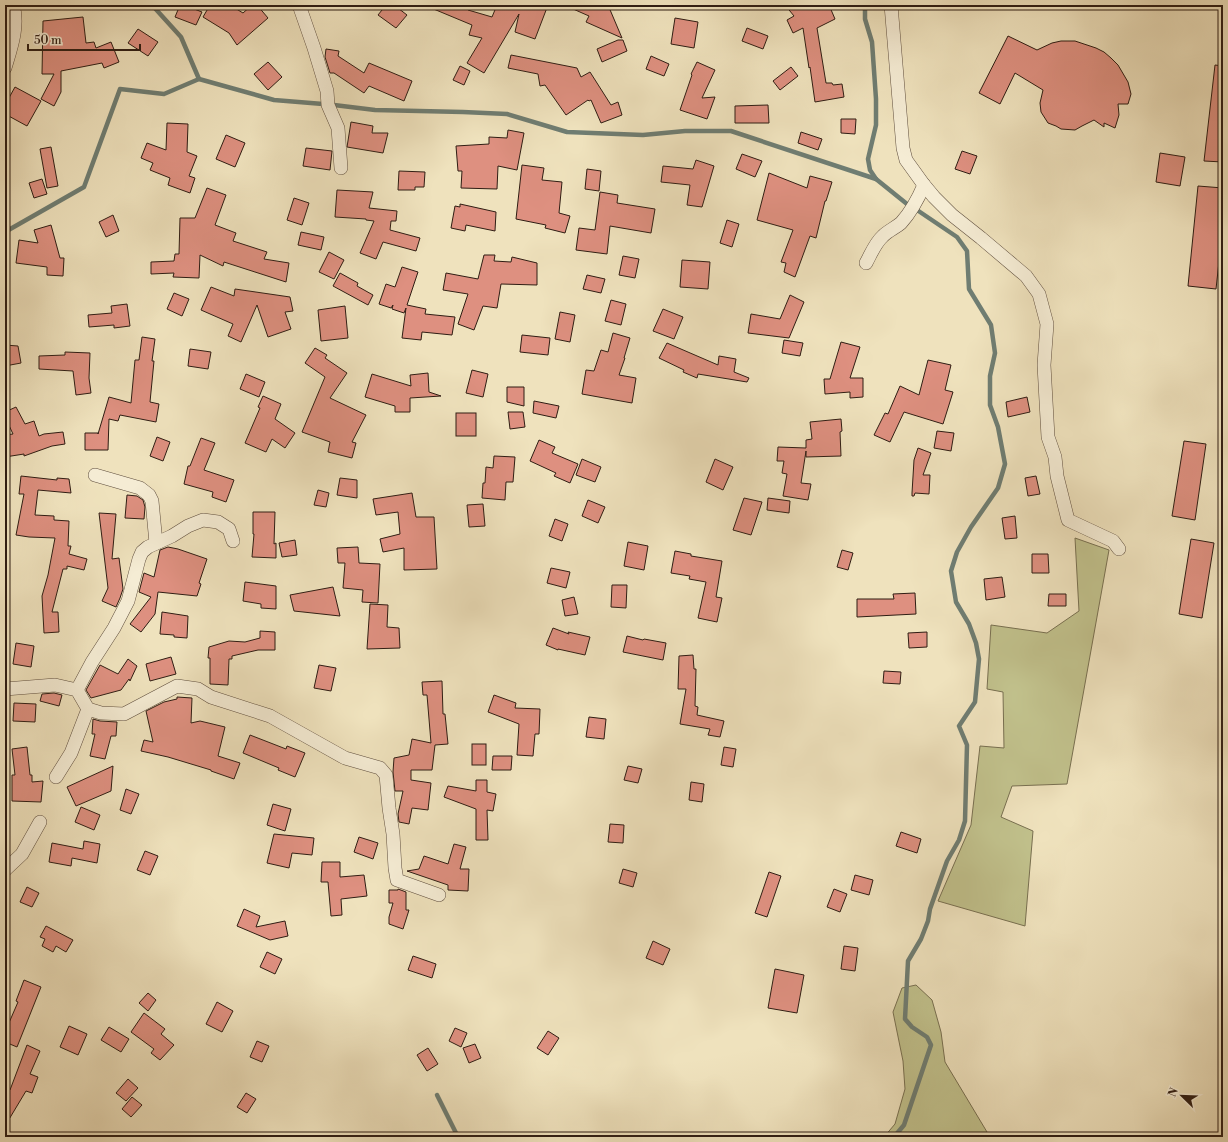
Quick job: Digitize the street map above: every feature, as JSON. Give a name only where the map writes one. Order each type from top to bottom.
[{"type":"street","points":[[5,68],[13,43],[16,15],[13,5]]},
{"type":"street","points":[[299,5],[327,91],[328,105],[338,128],[341,168]]},
{"type":"street","points":[[891,5],[903,148],[906,160],[924,185],[952,215],[1026,276],[1039,294],[1047,324],[1044,365],[1048,437],[1055,457],[1057,476],[1068,520],[1113,541],[1119,549]]},
{"type":"street","points":[[866,263],[873,248],[883,236],[900,224],[907,215],[915,204],[924,185]]},
{"type":"street","points":[[95,475],[140,488],[149,495],[152,501],[156,543]]},
{"type":"street","points":[[77,690],[92,662],[114,628],[128,601],[142,552],[148,547],[172,536],[188,526],[203,520],[218,522],[229,530],[233,541]]},
{"type":"street","points":[[5,689],[55,685],[77,690],[88,709],[101,714],[124,714],[177,686],[198,689],[211,698],[270,716],[345,758],[380,768],[386,775],[397,880],[439,895]]},
{"type":"street","points":[[56,777],[71,753],[88,709]]},
{"type":"street","points":[[5,870],[22,854],[40,822]]},
{"type":"green space","points":[[1075,538],[1109,550],[1067,784],[1012,786],[1001,817],[1033,831],[1025,926],[938,901],[971,825],[980,746],[1004,748],[1003,692],[987,689],[991,625],[1047,633],[1079,611]]},
{"type":"green space","points":[[916,985],[932,1000],[941,1032],[945,1062],[990,1137],[884,1137],[895,1124],[905,1089],[903,1061],[893,1012],[902,988]]},
{"type":"building","points":[[180,5],[184,5],[202,12],[196,25],[175,17]]},
{"type":"building","points":[[210,5],[230,5],[243,13],[252,5],[257,5],[268,18],[237,45],[229,33],[203,17]]},
{"type":"building","points":[[386,5],[394,5],[407,15],[396,28],[378,15]]},
{"type":"building","points":[[424,5],[470,5],[468,10],[492,17],[497,5],[548,5],[535,39],[515,32],[519,14],[484,73],[467,63],[482,38],[469,35],[472,25]]},
{"type":"building","points":[[564,5],[608,5],[622,38],[586,22],[589,16]]},
{"type":"building","points":[[785,5],[829,5],[835,19],[817,28],[826,83],[832,83],[833,85],[842,84],[844,97],[815,102],[803,28],[793,33],[787,20],[794,16]]},
{"type":"building","points":[[83,17],[86,43],[94,42],[96,48],[111,42],[119,62],[104,68],[102,63],[61,71],[61,92],[54,106],[41,99],[54,74],[42,74],[43,21]]},
{"type":"building","points":[[675,18],[698,22],[694,48],[671,44]]},
{"type":"building","points":[[747,28],[768,36],[763,49],[742,41]]},
{"type":"building","points":[[138,29],[158,42],[148,56],[128,43]]},
{"type":"building","points":[[1008,36],[1037,50],[1052,43],[1061,41],[1075,41],[1096,48],[1111,58],[1118,65],[1128,82],[1131,94],[1128,104],[1118,104],[1119,115],[1115,128],[1104,123],[1104,127],[1094,120],[1075,130],[1061,129],[1048,123],[1041,112],[1040,103],[1043,90],[1015,73],[1000,104],[979,93]]},
{"type":"building","points":[[618,40],[623,40],[627,51],[602,62],[597,49]]},
{"type":"building","points":[[326,49],[339,51],[338,56],[364,73],[369,63],[412,81],[404,101],[369,86],[364,93],[334,73],[330,73],[325,57]]},
{"type":"building","points":[[511,55],[577,68],[581,77],[590,72],[611,105],[618,102],[622,115],[601,123],[591,100],[588,100],[566,115],[545,85],[540,86],[538,74],[508,68]]},
{"type":"building","points":[[651,56],[669,64],[664,76],[646,69]]},
{"type":"building","points":[[268,62],[282,77],[268,90],[254,74]]},
{"type":"building","points":[[697,62],[715,70],[702,98],[715,97],[707,119],[680,110],[692,75],[691,74]]},
{"type":"building","points":[[1215,65],[1223,66],[1223,162],[1204,161]]},
{"type":"building","points":[[460,66],[470,71],[464,85],[453,80]]},
{"type":"building","points":[[791,67],[798,76],[780,90],[773,81]]},
{"type":"building","points":[[15,87],[41,101],[27,126],[5,114],[5,105]]},
{"type":"building","points":[[768,105],[769,123],[735,123],[735,106]]},
{"type":"building","points":[[841,119],[856,119],[855,134],[841,133]]},
{"type":"building","points":[[351,122],[373,126],[372,133],[388,133],[383,153],[347,147]]},
{"type":"building","points":[[167,123],[188,124],[187,152],[197,156],[189,176],[195,178],[190,193],[168,185],[170,178],[150,170],[153,163],[141,158],[147,143],[166,150]]},
{"type":"building","points":[[508,130],[524,133],[517,170],[498,166],[497,189],[461,188],[462,171],[458,171],[456,146],[489,144],[489,137],[507,138]]},
{"type":"building","points":[[801,132],[822,139],[818,150],[798,143]]},
{"type":"building","points":[[226,135],[245,143],[235,167],[216,159]]},
{"type":"building","points":[[51,147],[58,186],[47,188],[40,149]]},
{"type":"building","points":[[306,148],[332,151],[330,170],[303,166]]},
{"type":"building","points":[[962,151],[977,156],[970,174],[955,169]]},
{"type":"building","points":[[1160,153],[1185,157],[1180,186],[1156,182]]},
{"type":"building","points":[[742,154],[762,161],[755,177],[736,169]]},
{"type":"building","points":[[696,160],[714,166],[702,207],[687,205],[690,185],[661,182],[663,166],[693,169]]},
{"type":"building","points":[[522,165],[544,168],[542,180],[562,182],[559,213],[570,216],[565,233],[545,228],[546,225],[516,219]]},
{"type":"building","points":[[587,169],[601,171],[599,191],[585,189]]},
{"type":"building","points":[[399,171],[425,172],[424,187],[415,187],[415,190],[398,190]]},
{"type":"building","points":[[769,173],[807,188],[810,176],[832,182],[825,201],[816,238],[810,236],[795,277],[784,272],[786,263],[781,262],[793,230],[757,220]]},
{"type":"building","points":[[42,179],[47,194],[34,198],[29,183]]},
{"type":"building","points":[[1198,186],[1223,188],[1223,225],[1216,289],[1188,286]]},
{"type":"building","points":[[207,188],[226,195],[215,225],[236,233],[233,241],[267,252],[264,259],[289,263],[286,282],[224,262],[223,266],[200,255],[199,278],[173,277],[174,273],[151,274],[151,262],[174,261],[175,254],[179,254],[180,218],[195,218]]},
{"type":"building","points":[[337,190],[373,192],[369,208],[397,211],[396,221],[391,221],[390,230],[420,238],[416,251],[383,242],[376,259],[360,253],[374,221],[335,217]]},
{"type":"building","points":[[600,192],[618,195],[617,203],[655,209],[651,233],[610,226],[607,254],[576,250],[579,228],[595,230]]},
{"type":"building","points":[[294,198],[309,203],[302,225],[287,220]]},
{"type":"building","points":[[460,204],[496,212],[495,231],[466,225],[465,231],[451,228],[455,206],[460,207]]},
{"type":"building","points":[[113,215],[119,231],[106,237],[99,222]]},
{"type":"building","points":[[727,220],[739,224],[732,247],[720,243]]},
{"type":"building","points":[[51,225],[60,258],[64,258],[63,276],[47,275],[47,267],[16,263],[19,240],[38,243],[34,230]]},
{"type":"building","points":[[301,232],[324,237],[321,250],[298,245]]},
{"type":"building","points":[[329,252],[344,260],[334,279],[319,272]]},
{"type":"building","points":[[484,255],[495,255],[494,261],[511,262],[512,257],[537,263],[537,285],[501,284],[497,308],[483,306],[474,330],[458,324],[468,294],[443,290],[446,273],[478,279]]},
{"type":"building","points":[[623,256],[639,259],[635,278],[619,275]]},
{"type":"building","points":[[682,260],[710,262],[708,289],[680,287]]},
{"type":"building","points":[[402,267],[418,272],[407,305],[426,309],[425,314],[455,317],[452,335],[422,332],[421,340],[402,338],[406,308],[404,313],[392,309],[393,305],[391,308],[379,304],[386,284],[395,287]]},
{"type":"building","points":[[340,273],[358,283],[357,286],[373,295],[368,305],[333,286]]},
{"type":"building","points":[[587,275],[605,279],[601,293],[583,289]]},
{"type":"building","points":[[211,287],[234,296],[235,289],[290,297],[293,311],[285,312],[291,329],[268,337],[257,305],[241,342],[228,336],[233,324],[201,310]]},
{"type":"building","points":[[174,293],[189,299],[182,316],[167,309]]},
{"type":"building","points":[[790,295],[804,302],[789,338],[748,333],[751,314],[780,319]]},
{"type":"building","points":[[611,300],[626,304],[621,325],[605,321]]},
{"type":"building","points":[[127,304],[130,326],[114,328],[114,325],[89,327],[88,315],[112,313],[111,306]]},
{"type":"building","points":[[345,306],[348,338],[321,341],[318,310]]},
{"type":"building","points":[[663,309],[683,317],[674,339],[653,331]]},
{"type":"building","points":[[560,312],[575,315],[570,342],[555,339]]},
{"type":"building","points":[[613,333],[630,338],[619,375],[636,378],[632,403],[582,394],[586,370],[594,371],[601,350],[608,352]]},
{"type":"building","points":[[522,335],[550,338],[548,355],[520,352]]},
{"type":"building","points":[[142,337],[155,339],[152,361],[154,361],[150,402],[159,404],[156,422],[120,415],[118,421],[109,419],[108,450],[85,450],[85,433],[98,434],[109,397],[131,403],[135,360],[139,360]]},
{"type":"building","points":[[784,340],[803,343],[800,356],[782,353]]},
{"type":"building","points":[[841,342],[860,347],[850,378],[863,378],[863,397],[850,398],[850,392],[825,394],[824,379],[830,379]]},
{"type":"building","points":[[667,343],[718,365],[719,356],[736,359],[734,372],[749,378],[747,382],[698,374],[697,378],[683,372],[684,370],[659,358]]},
{"type":"building","points":[[5,345],[18,346],[21,363],[5,366]]},
{"type":"building","points":[[315,348],[327,355],[325,358],[347,373],[330,398],[366,415],[352,442],[356,443],[352,458],[328,452],[330,442],[302,432],[325,377],[305,363]]},
{"type":"building","points":[[190,349],[211,352],[208,369],[188,366]]},
{"type":"building","points":[[65,352],[90,353],[89,378],[91,393],[76,395],[73,371],[39,369],[39,356],[65,355]]},
{"type":"building","points":[[928,360],[951,365],[945,390],[953,392],[943,424],[904,412],[890,442],[874,435],[885,413],[888,414],[900,386],[919,395]]},
{"type":"building","points":[[472,370],[488,374],[483,397],[466,393]]},
{"type":"building","points":[[428,373],[429,392],[441,396],[410,398],[410,412],[395,412],[395,406],[365,397],[372,374],[411,386],[410,375]]},
{"type":"building","points":[[246,374],[265,382],[259,397],[240,389]]},
{"type":"building","points":[[507,387],[524,387],[524,406],[507,402]]},
{"type":"building","points":[[263,396],[281,404],[275,419],[295,433],[285,448],[272,439],[266,452],[245,443],[260,408],[258,407]]},
{"type":"building","points":[[1027,397],[1030,412],[1008,417],[1006,402]]},
{"type":"building","points":[[534,401],[559,406],[556,418],[533,413]]},
{"type":"building","points":[[16,407],[25,424],[34,421],[39,436],[63,432],[65,444],[52,446],[24,456],[24,454],[5,457],[5,435],[13,434],[5,417],[5,412]]},
{"type":"building","points":[[508,412],[523,412],[525,427],[510,429]]},
{"type":"building","points":[[456,413],[476,413],[476,436],[456,436]]},
{"type":"building","points":[[841,419],[841,456],[806,457],[806,451],[801,483],[811,484],[808,500],[783,496],[787,474],[782,473],[784,461],[777,461],[778,447],[806,448],[806,440],[812,439],[810,422]]},
{"type":"building","points":[[937,431],[954,433],[951,451],[934,448]]},
{"type":"building","points":[[157,437],[170,442],[163,461],[150,456]]},
{"type":"building","points":[[201,438],[215,443],[204,470],[234,480],[226,502],[212,497],[213,492],[184,484],[188,466],[190,466]]},
{"type":"building","points":[[539,440],[555,447],[552,453],[578,464],[570,483],[554,476],[556,473],[530,461]]},
{"type":"building","points":[[1184,441],[1206,444],[1195,520],[1172,516]]},
{"type":"building","points":[[918,448],[931,453],[923,475],[930,475],[929,494],[915,493],[914,496],[912,496],[914,460]]},
{"type":"building","points":[[494,456],[515,457],[513,482],[506,482],[505,500],[482,498],[486,467],[493,468]]},
{"type":"building","points":[[582,459],[601,467],[595,482],[576,475]]},
{"type":"building","points":[[715,459],[733,467],[723,490],[706,482]]},
{"type":"building","points":[[21,476],[57,480],[57,478],[69,479],[71,493],[38,490],[35,515],[54,516],[54,520],[69,521],[68,546],[71,546],[69,554],[87,559],[84,570],[67,566],[67,569],[63,569],[52,612],[58,612],[59,632],[44,633],[42,596],[48,575],[55,538],[16,535],[24,494],[19,494]]},
{"type":"building","points":[[1036,476],[1040,494],[1028,496],[1025,478]]},
{"type":"building","points":[[340,478],[357,480],[357,498],[337,495]]},
{"type":"building","points":[[318,490],[329,493],[326,507],[314,505]]},
{"type":"building","points":[[412,493],[416,517],[434,517],[437,569],[404,570],[404,548],[383,552],[380,539],[400,534],[398,512],[376,515],[373,499]]},
{"type":"building","points":[[127,495],[137,496],[143,500],[145,507],[144,519],[125,518]]},
{"type":"building","points":[[744,498],[762,502],[751,535],[733,530]]},
{"type":"building","points":[[768,498],[790,501],[789,513],[767,510]]},
{"type":"building","points":[[588,500],[605,507],[598,523],[582,516]]},
{"type":"building","points":[[483,504],[485,526],[469,527],[467,505]]},
{"type":"building","points":[[253,512],[275,512],[274,544],[276,543],[276,558],[252,557],[254,534]]},
{"type":"building","points":[[99,513],[116,514],[112,559],[119,558],[123,589],[116,607],[102,601],[108,588]]},
{"type":"building","points":[[1015,516],[1017,538],[1005,539],[1002,518]]},
{"type":"building","points":[[555,519],[568,524],[562,541],[549,536]]},
{"type":"building","points":[[1191,539],[1214,543],[1202,618],[1179,614]]},
{"type":"building","points":[[295,540],[297,555],[282,557],[279,543]]},
{"type":"building","points":[[628,542],[648,546],[644,570],[624,566]]},
{"type":"building","points":[[168,547],[207,559],[199,583],[201,584],[197,596],[158,592],[155,614],[141,632],[130,624],[151,597],[139,592],[144,573],[154,577],[160,550]]},
{"type":"building","points":[[358,547],[359,563],[380,564],[378,603],[362,602],[363,590],[343,588],[345,563],[338,563],[337,548]]},
{"type":"building","points":[[842,550],[853,553],[848,570],[837,567]]},
{"type":"building","points":[[675,551],[691,554],[691,556],[722,561],[716,597],[722,598],[717,622],[698,618],[706,582],[689,579],[690,576],[671,573]]},
{"type":"building","points":[[1032,554],[1048,554],[1049,573],[1032,573]]},
{"type":"building","points":[[551,568],[570,572],[566,588],[547,583]]},
{"type":"building","points":[[1002,577],[1005,597],[986,600],[984,579]]},
{"type":"building","points":[[245,582],[276,586],[276,609],[261,608],[261,604],[243,601]]},
{"type":"building","points":[[612,585],[627,585],[626,608],[611,607]]},
{"type":"building","points":[[333,587],[340,616],[294,611],[290,595]]},
{"type":"building","points":[[915,593],[916,614],[857,617],[857,599],[894,599],[893,594]]},
{"type":"building","points":[[1049,594],[1066,594],[1066,606],[1048,606]]},
{"type":"building","points":[[574,597],[578,614],[565,616],[562,600]]},
{"type":"building","points":[[370,604],[388,605],[387,627],[399,628],[400,648],[367,649]]},
{"type":"building","points":[[162,612],[188,616],[187,638],[160,634]]},
{"type":"building","points":[[553,628],[569,634],[568,632],[590,637],[585,655],[558,650],[546,645]]},
{"type":"building","points":[[260,631],[275,632],[275,650],[258,650],[232,656],[232,659],[229,659],[228,685],[210,684],[210,658],[208,658],[209,647],[229,641],[245,642],[260,638]]},
{"type":"building","points":[[927,632],[927,647],[909,648],[908,633]]},
{"type":"building","points":[[627,636],[666,643],[663,660],[623,652]]},
{"type":"building","points":[[16,643],[34,646],[31,667],[13,664]]},
{"type":"building","points":[[693,655],[694,669],[696,669],[695,706],[698,707],[697,715],[724,721],[720,737],[708,735],[710,729],[680,724],[686,689],[678,689],[679,656]]},
{"type":"building","points":[[171,657],[176,674],[150,681],[146,664]]},
{"type":"building","points":[[128,659],[137,666],[130,681],[129,679],[121,690],[91,698],[86,690],[100,665],[118,674]]},
{"type":"building","points":[[319,665],[336,668],[331,691],[314,688]]},
{"type":"building","points":[[884,671],[901,672],[900,684],[883,683]]},
{"type":"building","points":[[442,681],[443,714],[445,714],[448,744],[435,745],[432,770],[411,770],[411,780],[431,783],[428,810],[412,808],[409,824],[399,822],[398,814],[403,791],[395,791],[393,772],[394,758],[409,755],[412,739],[431,743],[427,695],[423,695],[422,682]]},
{"type":"building","points":[[54,693],[62,695],[59,706],[40,701],[42,694]]},
{"type":"building","points":[[494,695],[516,703],[515,708],[540,709],[539,734],[535,734],[533,756],[517,755],[519,724],[488,712]]},
{"type":"building","points":[[177,697],[192,698],[191,723],[200,721],[225,727],[218,756],[240,763],[234,779],[211,770],[168,757],[141,751],[144,740],[153,742],[146,711],[164,702],[177,699]]},
{"type":"building","points":[[14,703],[36,704],[35,722],[13,721]]},
{"type":"building","points":[[589,717],[606,719],[604,739],[586,737]]},
{"type":"building","points":[[93,719],[117,722],[116,736],[111,736],[105,759],[90,756],[95,734],[92,734]]},
{"type":"building","points":[[250,735],[286,749],[287,746],[305,753],[295,777],[278,770],[279,768],[243,753]]},
{"type":"building","points":[[472,744],[486,744],[486,765],[472,765]]},
{"type":"building","points":[[27,747],[32,782],[43,781],[41,802],[12,801],[12,775],[15,775],[12,749]]},
{"type":"building","points":[[724,747],[736,749],[733,767],[721,765]]},
{"type":"building","points":[[493,756],[512,756],[511,770],[492,770]]},
{"type":"building","points":[[113,766],[111,791],[76,806],[67,787]]},
{"type":"building","points":[[628,766],[642,769],[638,783],[624,780]]},
{"type":"building","points":[[476,780],[487,780],[487,792],[496,794],[493,811],[487,810],[488,840],[476,840],[476,809],[444,797],[448,786],[476,791]]},
{"type":"building","points":[[691,782],[704,784],[702,802],[689,800]]},
{"type":"building","points":[[126,789],[139,794],[131,814],[120,810]]},
{"type":"building","points":[[273,804],[291,809],[285,831],[267,825]]},
{"type":"building","points":[[81,807],[100,815],[94,830],[75,822]]},
{"type":"building","points":[[610,824],[624,825],[623,843],[608,842]]},
{"type":"building","points":[[901,832],[921,839],[917,853],[896,846]]},
{"type":"building","points":[[274,834],[314,838],[312,855],[292,853],[289,868],[267,863]]},
{"type":"building","points":[[359,837],[378,843],[373,859],[354,852]]},
{"type":"building","points":[[84,841],[100,844],[97,863],[72,858],[71,866],[49,862],[52,843],[83,849]]},
{"type":"building","points":[[454,844],[466,847],[460,869],[469,869],[468,891],[448,890],[448,885],[407,871],[419,869],[424,856],[448,864]]},
{"type":"building","points":[[145,851],[158,856],[150,875],[137,870]]},
{"type":"building","points":[[322,862],[340,862],[340,877],[364,875],[367,896],[341,899],[342,915],[331,916],[328,882],[321,882]]},
{"type":"building","points":[[623,869],[637,873],[633,887],[619,883]]},
{"type":"building","points":[[769,872],[781,876],[767,917],[755,913]]},
{"type":"building","points":[[855,875],[873,880],[869,895],[851,890]]},
{"type":"building","points":[[27,887],[39,893],[32,907],[20,902]]},
{"type":"building","points":[[398,889],[406,892],[406,910],[409,910],[403,929],[389,924],[389,917],[393,903],[389,903],[389,890]]},
{"type":"building","points":[[834,889],[847,894],[840,912],[827,907]]},
{"type":"building","points":[[244,909],[260,916],[256,927],[285,921],[288,936],[270,940],[237,926]]},
{"type":"building","points":[[46,926],[73,940],[66,952],[56,946],[53,952],[42,946],[45,939],[40,937]]},
{"type":"building","points":[[653,941],[670,949],[663,965],[646,958]]},
{"type":"building","points":[[844,946],[858,948],[855,971],[841,969]]},
{"type":"building","points":[[267,952],[282,959],[275,974],[260,967]]},
{"type":"building","points":[[413,956],[436,964],[432,978],[408,970]]},
{"type":"building","points":[[775,969],[804,975],[797,1013],[768,1008]]},
{"type":"building","points":[[24,980],[41,987],[17,1047],[5,1042],[5,1032],[18,1002],[16,1001]]},
{"type":"building","points":[[148,993],[156,1000],[148,1011],[139,1003]]},
{"type":"building","points":[[217,1002],[233,1011],[222,1032],[206,1024]]},
{"type":"building","points":[[144,1013],[165,1029],[161,1034],[174,1045],[160,1060],[151,1053],[154,1049],[131,1032]]},
{"type":"building","points":[[69,1026],[87,1034],[78,1055],[60,1047]]},
{"type":"building","points":[[109,1027],[129,1039],[121,1052],[101,1040]]},
{"type":"building","points":[[455,1028],[467,1033],[461,1047],[449,1041]]},
{"type":"building","points":[[548,1031],[559,1038],[548,1055],[537,1048]]},
{"type":"building","points":[[257,1041],[269,1046],[262,1062],[250,1057]]},
{"type":"building","points":[[475,1044],[481,1058],[469,1063],[463,1048]]},
{"type":"building","points":[[27,1045],[40,1051],[30,1074],[38,1077],[32,1093],[26,1091],[5,1126],[5,1087],[10,1090]]},
{"type":"building","points":[[428,1048],[438,1064],[427,1071],[417,1055]]},
{"type":"building","points":[[128,1079],[138,1088],[126,1101],[116,1093]]},
{"type":"building","points":[[246,1093],[256,1099],[247,1113],[237,1107]]},
{"type":"building","points":[[132,1097],[142,1105],[131,1117],[122,1109]]},
{"type":"waterway","points":[[152,5],[181,37],[199,79]]},
{"type":"waterway","points":[[865,5],[865,19],[872,42],[876,99],[876,125],[868,159],[870,170],[876,179],[907,204]]},
{"type":"waterway","points":[[5,232],[84,187],[120,89],[164,94],[199,79],[274,100],[323,104]]},
{"type":"waterway","points":[[334,105],[375,110],[507,114],[567,132],[643,135],[685,131],[731,131],[876,179]]},
{"type":"waterway","points":[[894,1137],[904,1125],[931,1045],[927,1037],[912,1027],[905,1019],[908,961],[921,939],[947,861],[959,840],[965,821],[967,745],[959,726],[975,702],[979,659],[976,643],[969,624],[956,602],[951,571],[957,552],[971,527],[998,488],[1005,464],[998,427],[990,405],[990,376],[995,353],[991,325],[969,289],[967,251],[957,237],[917,210]]},
{"type":"waterway","points":[[437,1095],[458,1137]]}]
